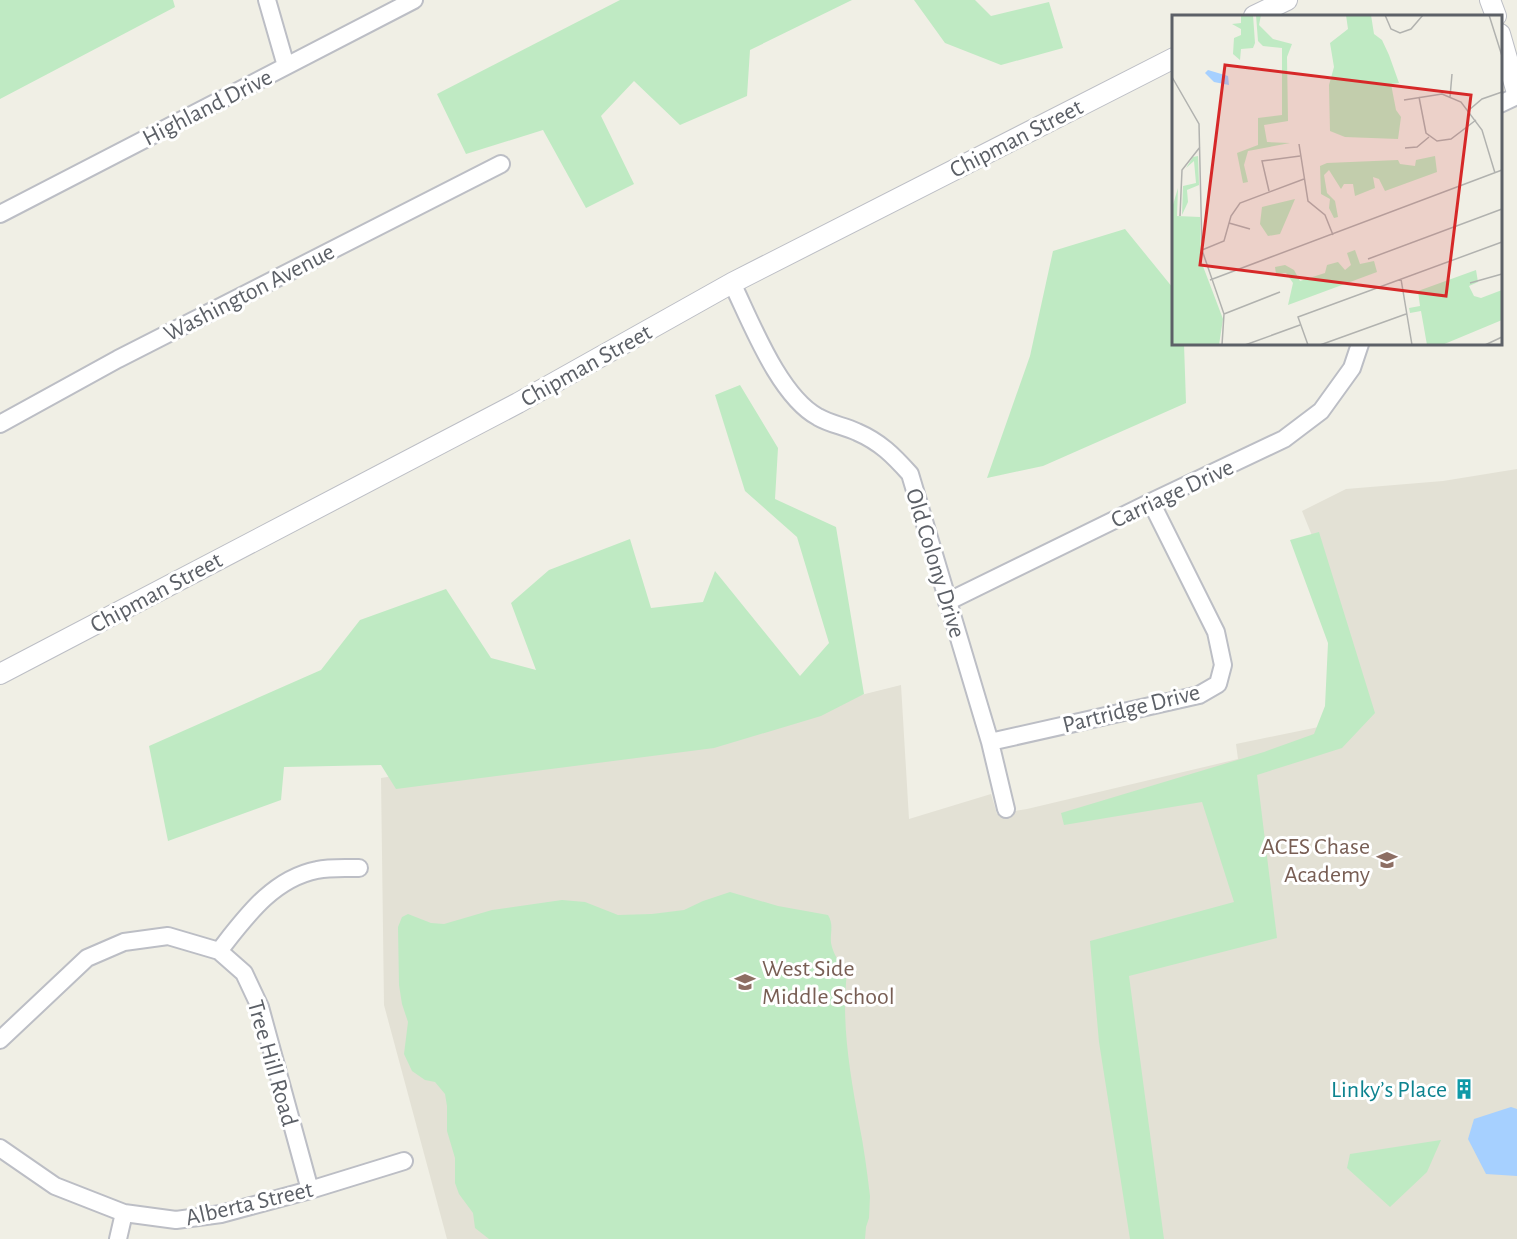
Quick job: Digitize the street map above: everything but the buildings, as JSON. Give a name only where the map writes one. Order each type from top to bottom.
[{"type":"street","points":[[267,0],[286,66]]},
{"type":"street","name":"Highland Drive","points":[[0,214],[414,0]]},
{"type":"street","points":[[1256,15],[1287,0]]},
{"type":"street","points":[[1490,0],[1496,15]]},
{"type":"street","points":[[1502,41],[1517,95],[1502,103]]},
{"type":"street","name":"Chipman Street","points":[[0,674],[518,404],[732,283],[1172,59]]},
{"type":"street","name":"Washington Avenue","points":[[0,424],[118,359],[501,164]]},
{"type":"street","name":"Old Colony Drive","points":[[732,283],[773,369],[795,397],[817,417],[858,432],[889,450],[910,474],[990,742],[1006,810]]},
{"type":"street","name":"Carriage Drive","points":[[947,602],[1284,440],[1322,411],[1352,368],[1360,345]]},
{"type":"street","name":"Partridge Drive","points":[[990,742],[1199,695],[1218,684],[1223,665],[1216,632],[1151,502]]},
{"type":"street","points":[[219,951],[258,902],[284,883],[316,870],[359,867]]},
{"type":"street","name":"Tree Hill Road","points":[[0,1040],[87,958],[124,942],[168,936],[219,951],[244,973],[260,1007],[310,1190]]},
{"type":"street","name":"Alberta Street","points":[[0,1148],[55,1186],[123,1213],[176,1220],[221,1214],[404,1161]]},
{"type":"street","points":[[118,1239],[123,1213]]},
{"type":"shaded area","name":"West Side Middle School","points":[[1517,469],[1517,1239],[447,1239],[384,1005],[381,778],[603,743],[741,725],[901,685],[909,819],[991,794],[997,814],[1027,809],[1238,759],[1236,744],[1343,722],[1351,684],[1317,548],[1302,511],[1346,489],[1443,481]]},
{"type":"green space","points":[[0,0],[173,0],[175,7],[0,99]]},
{"type":"green space","points":[[620,0],[852,0],[750,50],[747,96],[680,125],[634,81],[601,116],[634,184],[586,208],[543,130],[466,154],[437,94]]},
{"type":"green space","points":[[914,0],[975,0],[991,16],[1049,2],[1063,48],[1001,65],[945,43]]},
{"type":"green space","points":[[1125,229],[1172,287],[1172,345],[1184,345],[1186,403],[1043,466],[987,478],[1030,356],[1053,251]]},
{"type":"green space","points":[[740,385],[778,448],[775,499],[836,527],[864,694],[821,716],[714,748],[396,789],[381,765],[284,767],[281,800],[168,841],[149,746],[321,670],[360,620],[446,589],[491,658],[536,670],[511,603],[549,570],[630,539],[651,608],[703,602],[715,571],[800,676],[829,643],[797,537],[745,491],[715,395]]},
{"type":"green space","points":[[1319,532],[1375,713],[1342,748],[1257,775],[1277,938],[1129,976],[1164,1239],[1130,1239],[1099,1042],[1090,941],[1234,902],[1202,802],[1064,825],[1061,813],[1264,752],[1314,734],[1325,706],[1328,643],[1290,540]]},
{"type":"green space","points":[[730,892],[778,906],[828,915],[830,919],[832,947],[847,973],[845,1010],[847,1048],[870,1196],[865,1239],[489,1239],[475,1228],[473,1213],[459,1194],[455,1183],[455,1158],[447,1131],[445,1094],[435,1082],[425,1080],[412,1071],[404,1054],[408,1022],[399,985],[398,927],[402,917],[408,914],[431,923],[444,924],[492,910],[562,900],[585,902],[618,915],[652,914],[684,910]]},
{"type":"green space","points":[[1441,1140],[1427,1172],[1390,1207],[1347,1168],[1350,1154]]},
{"type":"water","points":[[1511,1107],[1517,1109],[1517,1176],[1486,1174],[1468,1139],[1474,1119]]},
{"type":"place","name":"ACES Chase Academy","points":[[1387,860]]},
{"type":"place","name":"West Side Middle School","points":[[745,982]]},
{"type":"place","name":"Linky’s Place","points":[[1464,1089]]}]
